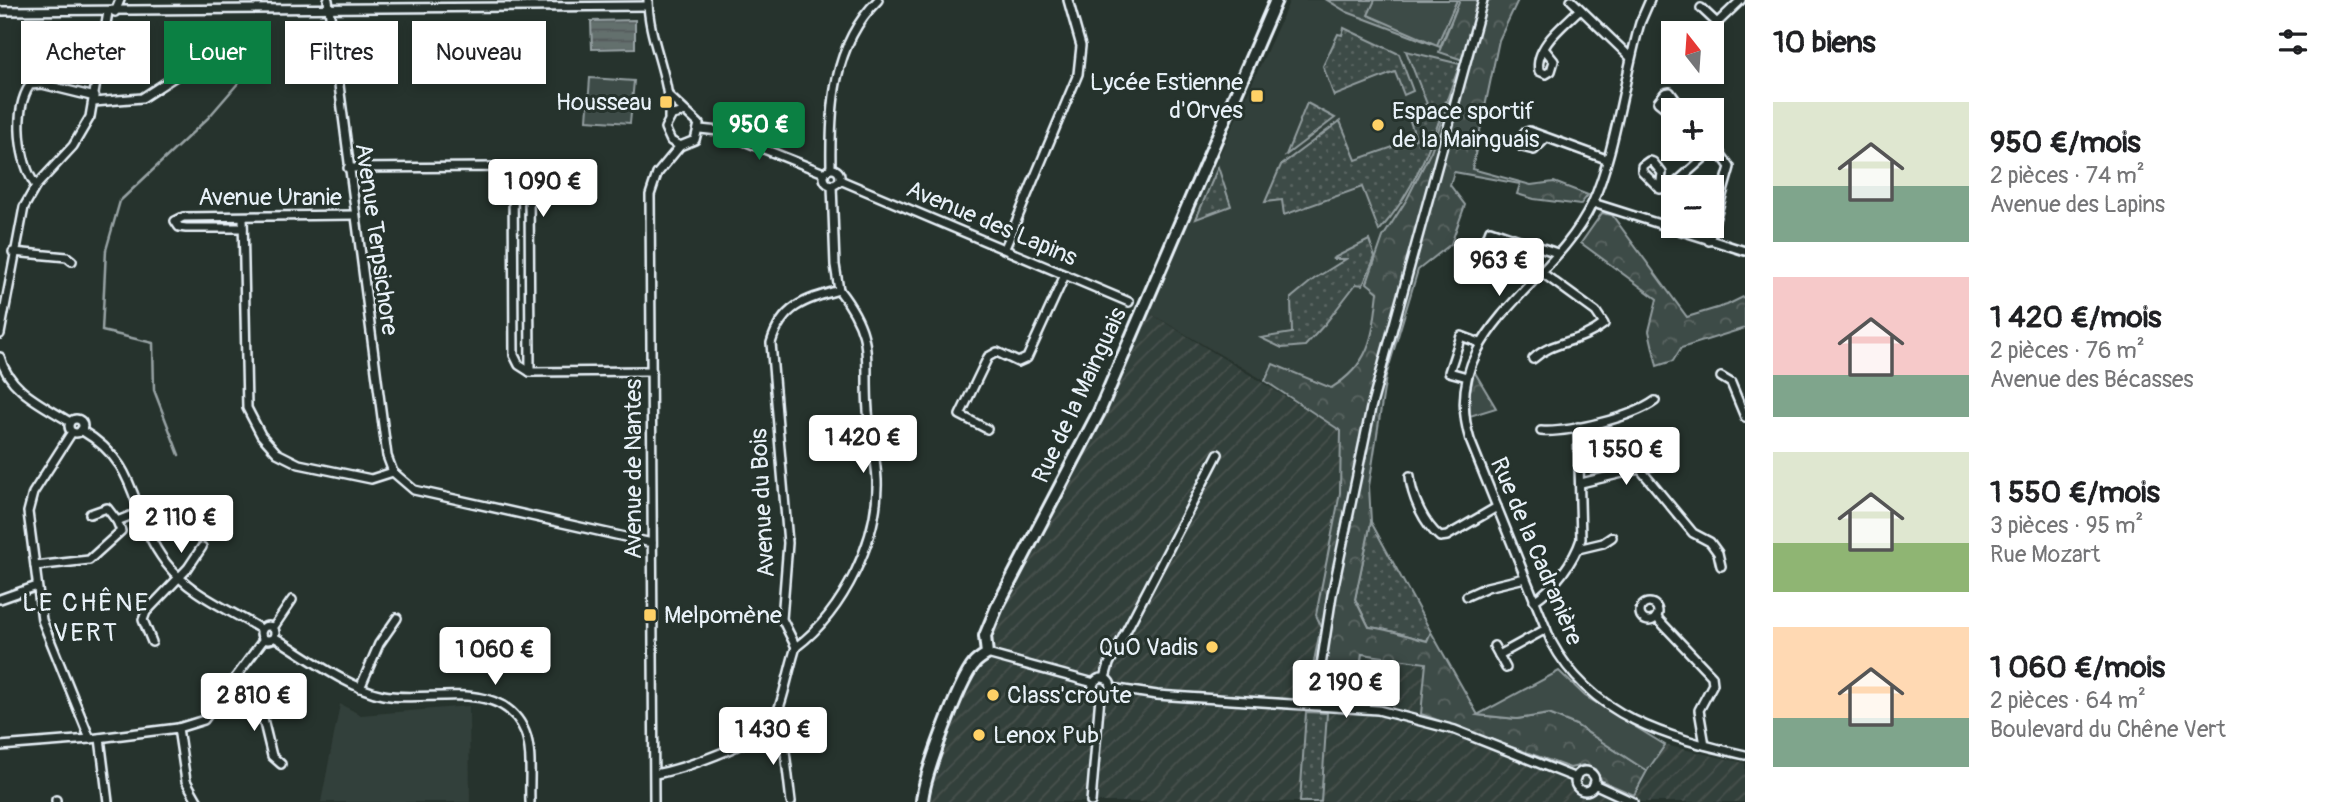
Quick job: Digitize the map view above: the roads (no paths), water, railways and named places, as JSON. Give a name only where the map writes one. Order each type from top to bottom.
[{"type":"street","points":[[0,334],[4,281],[24,207],[36,186],[84,130],[95,99],[111,12],[120,0]]},
{"type":"street","name":"Avenue Terpsichore","points":[[328,0],[387,456],[393,472]]},
{"type":"street","points":[[832,185],[825,181],[828,171],[831,104],[836,77],[853,34],[877,0]]},
{"type":"street","points":[[1004,248],[1078,74],[1081,46],[1068,0]]},
{"type":"street","name":"Rue de la Mainguais","points":[[922,802],[934,754],[950,715],[973,665],[986,654],[985,636],[997,607],[1099,412],[1278,0]]},
{"type":"street","points":[[1315,704],[1332,594],[1371,408],[1483,0]]},
{"type":"street","points":[[1571,0],[1630,57]]},
{"type":"street","name":"Rue de la Cadranière","points":[[1650,0],[1630,57],[1593,202],[1576,230],[1480,343],[1467,377],[1464,400],[1467,430],[1534,601],[1567,668],[1597,696],[1659,733],[1745,755]]},
{"type":"street","points":[[1701,8],[1717,23],[1741,0]]},
{"type":"street","points":[[0,11],[328,10],[455,4],[648,3],[668,95],[669,118],[665,128],[667,137],[680,146],[695,140],[700,130],[696,118],[668,95]]},
{"type":"street","points":[[1545,50],[1550,38],[1579,10]]},
{"type":"street","points":[[36,186],[27,174],[20,128],[24,94],[30,85],[42,84],[95,99],[142,98],[164,84]]},
{"type":"street","points":[[1661,98],[1670,92],[1674,98]]},
{"type":"street","points":[[669,118],[686,112]]},
{"type":"street","points":[[700,130],[719,131],[828,171],[839,172],[840,180],[832,185]]},
{"type":"street","points":[[1546,138],[1606,159]]},
{"type":"street","name":"Avenue de Nantes","points":[[654,802],[650,195],[657,174],[680,146]]},
{"type":"street","points":[[1709,241],[1730,167],[1724,158]]},
{"type":"street","points":[[1660,189],[1671,187],[1697,161]]},
{"type":"street","points":[[348,168],[513,169],[524,173],[529,183],[530,372]]},
{"type":"street","points":[[513,169],[514,355],[519,365],[530,372],[652,371]]},
{"type":"street","name":"Avenue des Lapins","points":[[840,180],[1129,302]]},
{"type":"street","points":[[654,774],[734,747],[771,724],[781,704],[785,678],[796,647],[824,618],[852,576],[870,539],[875,517],[877,480],[868,409],[867,341],[860,320],[839,290],[835,265],[832,185]]},
{"type":"street","points":[[1593,202],[1745,251]]},
{"type":"street","name":"Avenue Uranie","points":[[243,229],[186,228],[179,227],[175,221],[183,217],[355,215]]},
{"type":"street","points":[[243,217],[247,408],[261,435],[277,453],[299,464],[371,479],[393,472],[414,490],[653,543]]},
{"type":"street","points":[[1509,237],[1498,266],[1479,259],[1490,230],[1557,253]]},
{"type":"street","points":[[13,252],[67,257],[72,261]]},
{"type":"street","points":[[1533,359],[1543,349],[1588,337],[1604,324],[1596,312],[1541,272]]},
{"type":"street","points":[[987,429],[960,415],[988,357],[997,352],[1018,362],[1027,358],[1065,275]]},
{"type":"street","name":"Avenue du Bois","points":[[796,647],[782,619],[788,543],[771,343],[777,323],[789,311],[812,298],[839,290]]},
{"type":"street","points":[[1467,377],[1449,372],[1461,336],[1480,343]]},
{"type":"street","points":[[0,357],[1,367],[17,388],[70,422],[80,421],[81,430]]},
{"type":"street","points":[[1721,377],[1731,383],[1745,417]]},
{"type":"street","points":[[1541,431],[1556,432],[1578,427],[1645,408],[1655,401]]},
{"type":"street","points":[[70,422],[72,432],[30,502],[37,586],[43,620],[90,739]]},
{"type":"street","points":[[1534,601],[1546,594],[1578,549],[1581,539],[1578,427]]},
{"type":"street","points":[[72,432],[81,430],[112,452],[122,466],[158,553],[180,578],[199,594],[263,634],[274,637],[360,688],[399,697],[482,697],[508,710],[525,733],[530,802]]},
{"type":"street","points":[[1111,688],[1105,678],[1109,664],[1218,454]]},
{"type":"street","points":[[1581,483],[1664,463]]},
{"type":"street","points":[[1640,470],[1693,533],[1710,542],[1718,553],[1721,566]]},
{"type":"street","points":[[1410,476],[1410,490],[1434,532],[1440,537],[1447,536],[1497,507]]},
{"type":"street","points":[[35,566],[89,561],[121,531],[107,508],[90,514]]},
{"type":"street","points":[[117,521],[140,512]]},
{"type":"street","points":[[1578,549],[1603,543],[1612,537]]},
{"type":"street","points":[[152,642],[144,620],[146,612],[180,578],[202,547]]},
{"type":"street","points":[[1466,596],[1487,587],[1525,578]]},
{"type":"street","points":[[0,599],[37,586]]},
{"type":"street","points":[[274,637],[273,628],[292,600]]},
{"type":"street","points":[[1656,617],[1712,676],[1713,684],[1699,710],[1704,746]]},
{"type":"street","points":[[360,688],[379,644],[397,618]]},
{"type":"street","points":[[0,746],[100,738],[178,728],[204,720],[227,692],[267,626],[273,628]]},
{"type":"street","points":[[1499,655],[1546,629]]},
{"type":"street","points":[[1494,646],[1506,667]]},
{"type":"street","points":[[986,654],[1094,683],[1105,678]]},
{"type":"street","points":[[1094,683],[1094,691],[1100,696],[1106,695],[1111,688]]},
{"type":"street","points":[[1111,688],[1157,695],[1378,710],[1455,730],[1576,778]]},
{"type":"street","points":[[227,692],[262,715],[272,756],[281,764]]},
{"type":"street","points":[[1091,802],[1100,696]]},
{"type":"street","points":[[771,724],[783,734],[791,802]]},
{"type":"street","points":[[178,728],[186,781],[198,802]]},
{"type":"street","points":[[100,738],[108,802]]},
{"type":"street","points":[[1588,772],[1593,777],[1594,784],[1589,790],[1582,790],[1576,785],[1576,778],[1580,773],[1588,772]]},
{"type":"street","points":[[1594,784],[1633,802]]},
{"type":"waterway","points":[[179,455],[154,390],[153,343],[102,331],[106,250],[120,201],[208,118],[237,84]]},
{"type":"place","name":"Lycée Estienne d'Orves","points":[[1257,96]]},
{"type":"place","name":"Housseau","points":[[666,102]]},
{"type":"place","name":"Espace sportif de la Mainguais","points":[[1378,125]]},
{"type":"place","name":"Melpomène","points":[[650,615]]},
{"type":"place","name":"QuO Vadis","points":[[1212,647]]},
{"type":"place","name":"Class'croute","points":[[993,695]]},
{"type":"place","name":"Lenox Pub","points":[[979,735]]},
{"type":"district","name":"LE CHÊNE VERT","points":[[86,617]]}]
